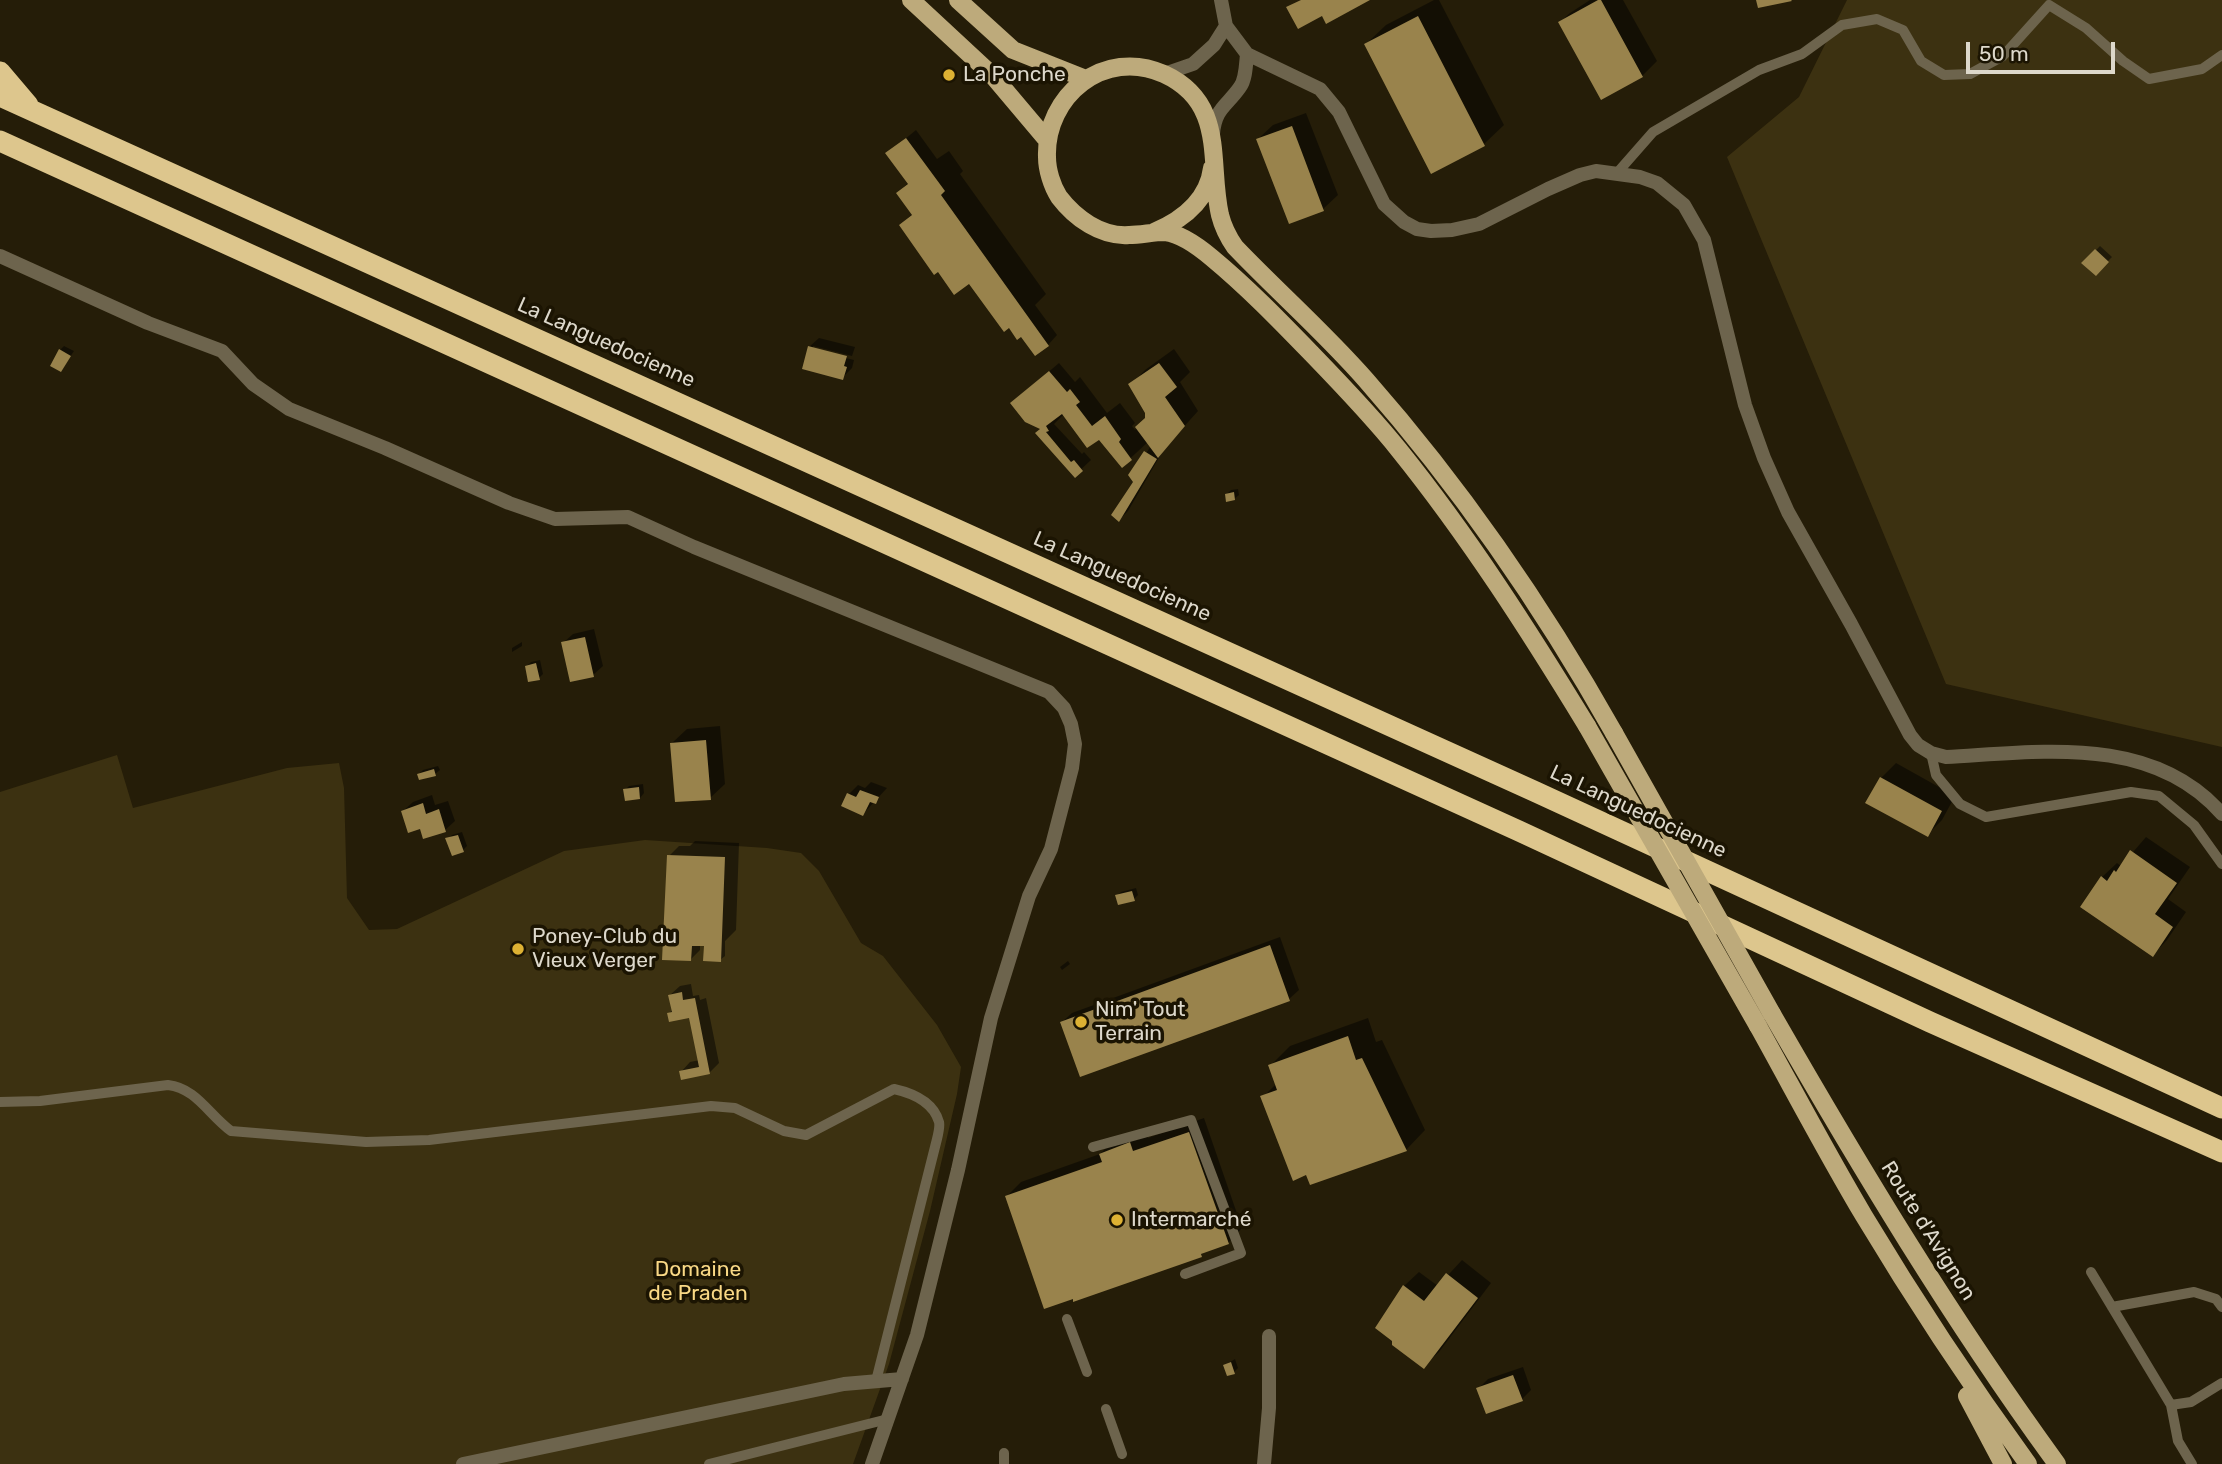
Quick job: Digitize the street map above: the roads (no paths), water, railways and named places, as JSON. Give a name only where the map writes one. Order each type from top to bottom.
[{"type":"highway","points":[[0,72],[34,112]]},
{"type":"highway","name":"La Languedocienne","points":[[0,96],[1536,792],[2222,1108]]},
{"type":"highway","points":[[0,141],[1493,820],[1942,1028],[2222,1152]]},
{"type":"main road","points":[[911,0],[993,76],[1047,139]]},
{"type":"main road","points":[[964,5],[1013,50],[1086,79]]},
{"type":"main road","points":[[1153,233],[1173,224],[1191,210],[1204,192],[1211,174],[1213,134],[1206,115],[1195,98],[1181,84],[1164,74],[1144,68],[1125,67],[1105,71],[1086,79],[1067,95],[1054,116],[1047,139],[1047,167],[1057,193],[1074,215],[1098,230],[1125,236],[1167,232],[1203,251],[1279,320],[1359,403],[1465,536],[1507,597],[1587,726],[1903,1280],[1964,1374],[2028,1464]]},
{"type":"main road","name":"Route d'Avignon","points":[[1214,154],[1219,213],[1227,235],[1235,247],[1365,378],[1461,497],[1546,619],[1907,1243],[1999,1383],[2057,1464]]},
{"type":"main road","points":[[1903,1280],[2003,1464]]},
{"type":"street","points":[[1221,0],[1226,26],[1247,54],[1320,89],[1339,111],[1384,204],[1404,222],[1418,229],[1452,230],[1471,226],[1580,175],[1596,171],[1640,177],[1657,183],[1684,205],[1704,240],[1745,405],[1783,501],[1852,624],[1904,725],[1918,745],[1931,753],[1947,757],[2066,750],[2113,755],[2172,775],[2203,794],[2222,814]]},
{"type":"street","points":[[1164,74],[1186,68],[1202,59],[1226,26]]},
{"type":"street","points":[[1213,134],[1218,112],[1242,85],[1247,54]]},
{"type":"street","points":[[0,256],[148,323],[222,351],[253,384],[289,409],[385,447],[509,503],[555,519],[628,517],[694,547],[1049,692],[1059,701],[1074,735],[1070,776],[1051,849],[1029,896],[991,1018],[917,1335],[872,1464]]},
{"type":"street","points":[[1264,1464],[1269,1408],[1269,1336]]},
{"type":"street","points":[[463,1464],[844,1384],[902,1379]]},
{"type":"lane","points":[[1617,173],[1653,132],[1759,70],[1802,54],[1842,25],[1877,19],[1903,30],[1921,61],[1944,75],[1970,74],[2003,56],[2049,5],[2086,29],[2123,61],[2150,79],[2202,69],[2222,55]]},
{"type":"lane","points":[[1931,753],[1936,775],[1960,804],[1986,817],[2131,792],[2159,796],[2194,825],[2222,863]]},
{"type":"lane","points":[[0,1102],[40,1101],[168,1085],[182,1087],[192,1093],[216,1120],[231,1131],[366,1142],[429,1140],[711,1106],[734,1108],[784,1131],[806,1135],[894,1089],[914,1094],[927,1104],[939,1122],[937,1139],[876,1381]]},
{"type":"lane","points":[[1093,1147],[1191,1120],[1241,1253],[1185,1275]]},
{"type":"lane","points":[[2091,1272],[2171,1405],[2178,1441],[2192,1464]]},
{"type":"lane","points":[[2112,1307],[2194,1292],[2216,1299],[2222,1307]]},
{"type":"lane","points":[[1067,1319],[1087,1372]]},
{"type":"lane","points":[[2171,1405],[2191,1402],[2222,1383]]},
{"type":"lane","points":[[1106,1409],[1122,1454]]},
{"type":"lane","points":[[709,1464],[888,1419]]},
{"type":"place","name":"La Ponche","points":[[949,75]]},
{"type":"place","name":"Poney-Club du Vieux Verger","points":[[518,949]]},
{"type":"place","name":"Nim' Tout Terrain","points":[[1081,1022]]},
{"type":"place","name":"Intermarché","points":[[1117,1220]]},
{"type":"park label","name":"Domaine de Praden","points":[[698,1282]]}]
